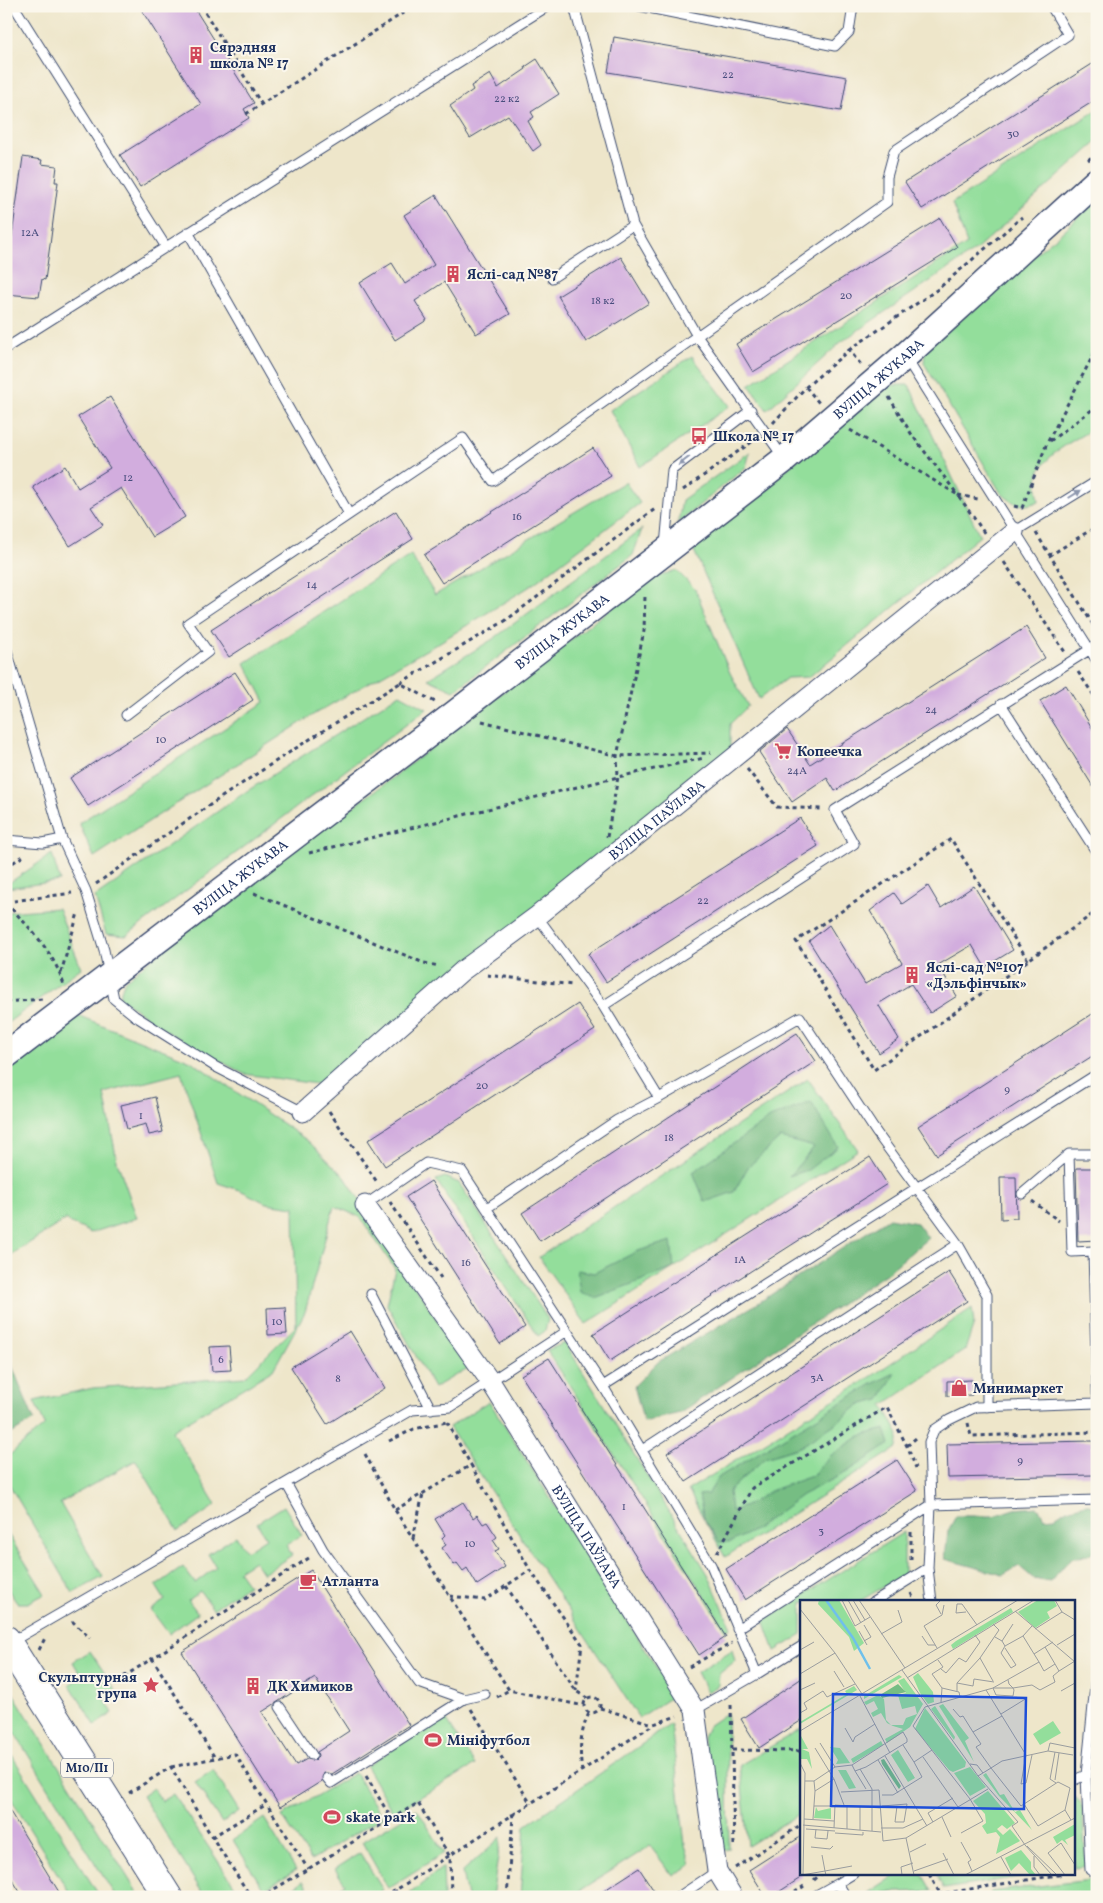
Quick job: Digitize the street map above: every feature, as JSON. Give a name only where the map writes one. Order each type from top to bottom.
[{"type":"main road","name":"М10/П1","points":[[7,1641],[168,1897]]},
{"type":"street","name":"ВУЛІЦА ЖУКАВА","points":[[6,1055],[785,459],[905,356],[1089,173]]},
{"type":"street","name":"ВУЛІЦА ПАЎЛАВА","points":[[303,1112],[462,971],[602,865],[741,766],[1014,532]]},
{"type":"street","name":"ВУЛІЦА ПАЎЛАВА","points":[[366,1205],[490,1381],[702,1707],[726,1870],[733,1897]]},
{"type":"lane","points":[[14,6],[166,247]]},
{"type":"lane","points":[[6,348],[548,6]]},
{"type":"lane","points":[[574,6],[633,225],[697,336],[785,459]]},
{"type":"lane","points":[[639,6],[835,46],[849,32],[853,6]]},
{"type":"lane","points":[[126,715],[208,652],[188,623],[349,514],[463,438],[494,481],[887,202],[888,177],[894,151],[1068,35],[1051,6]]},
{"type":"lane","points":[[552,278],[633,225]]},
{"type":"lane","points":[[188,232],[349,514]]},
{"type":"lane","points":[[905,356],[994,502],[1097,661]]},
{"type":"lane","points":[[656,559],[669,499],[672,470],[751,410]]},
{"type":"lane","points":[[1014,532],[1097,481]]},
{"type":"lane","points":[[603,1006],[854,844],[834,810],[1089,650]]},
{"type":"lane","points":[[7,651],[62,839],[86,891],[104,950],[114,999],[136,1016],[214,1066],[303,1112]]},
{"type":"lane","points":[[1001,704],[1097,853]]},
{"type":"lane","points":[[6,840],[43,843],[62,839]]},
{"type":"lane","points":[[537,916],[603,1006],[659,1098]]},
{"type":"lane","points":[[486,1208],[617,1120],[800,1017],[876,1132],[958,1244],[987,1295],[986,1407]]},
{"type":"lane","points":[[604,1386],[1097,1074]]},
{"type":"lane","points":[[1069,1154],[1072,1252],[1095,1252],[1097,1394]]},
{"type":"lane","points":[[1022,1194],[1069,1154],[1097,1154]]},
{"type":"lane","points":[[366,1205],[383,1191],[426,1163],[462,1171],[604,1386],[711,1565],[757,1674]]},
{"type":"lane","points":[[642,1450],[958,1244]]},
{"type":"lane","points":[[371,1294],[432,1408]]},
{"type":"lane","points":[[7,1641],[412,1410],[451,1407],[567,1330]]},
{"type":"lane","points":[[932,1600],[928,1568],[931,1505],[929,1442],[934,1430],[976,1407],[1097,1403]]},
{"type":"lane","points":[[286,1483],[323,1550],[419,1683],[464,1699]]},
{"type":"lane","points":[[739,1634],[931,1505],[1097,1500]]},
{"type":"lane","points":[[876,1600],[928,1568]]},
{"type":"lane","points":[[702,1707],[800,1647]]},
{"type":"lane","points":[[1097,1666],[1093,1743],[1086,1775],[1090,1870],[1097,1874]]},
{"type":"lane","points":[[326,1778],[331,1783],[464,1699],[485,1694]]},
{"type":"lane","points":[[280,1707],[312,1755]]},
{"type":"lane","points":[[1076,1779],[1086,1775]]},
{"type":"lane","points":[[678,1897],[726,1870]]},
{"type":"lane","points":[[813,1897],[850,1876]]},
{"type":"lane","points":[[838,1883],[846,1897]]},
{"type":"path","points":[[201,6],[262,105]]},
{"type":"path","points":[[246,114],[414,6]]},
{"type":"path","points":[[1089,173],[1097,153]]},
{"type":"path","points":[[400,683],[505,621],[669,499],[766,432],[806,387],[849,350],[938,289],[1029,211]]},
{"type":"path","points":[[1022,508],[1047,443],[1097,348]]},
{"type":"path","points":[[849,350],[867,373]]},
{"type":"path","points":[[806,387],[832,418],[958,495],[1022,508],[1049,556],[1097,631]]},
{"type":"path","points":[[888,395],[912,435],[958,495],[1097,700]]},
{"type":"path","points":[[1047,443],[1097,406]]},
{"type":"path","points":[[653,519],[654,510]]},
{"type":"path","points":[[1035,566],[1097,526]]},
{"type":"path","points":[[602,865],[618,777],[618,756],[644,631],[656,559]]},
{"type":"path","points":[[299,856],[618,777],[730,752],[777,807],[834,810]]},
{"type":"path","points":[[6,903],[86,891],[198,812]]},
{"type":"path","points":[[1028,960],[951,839],[796,941],[874,1070],[1097,911]]},
{"type":"path","points":[[261,888],[253,894],[424,963],[462,971]]},
{"type":"path","points":[[60,973],[66,948],[86,891]]},
{"type":"path","points":[[6,903],[29,927],[60,973],[66,993]]},
{"type":"path","points":[[490,968],[483,975],[569,985],[586,983]]},
{"type":"path","points":[[6,1002],[50,999]]},
{"type":"path","points":[[336,1105],[328,1112],[444,1282]]},
{"type":"path","points":[[1022,1194],[1071,1230]]},
{"type":"path","points":[[711,1565],[752,1488],[887,1407],[907,1446],[912,1462],[930,1490]]},
{"type":"path","points":[[432,1408],[447,1422],[530,1570],[582,1644],[576,1691]]},
{"type":"path","points":[[966,1412],[971,1436],[1097,1432]]},
{"type":"path","points":[[365,1454],[395,1510],[510,1690],[584,1706],[589,1712]]},
{"type":"path","points":[[395,1510],[471,1465]]},
{"type":"path","points":[[413,1538],[424,1493]]},
{"type":"path","points":[[910,1518],[911,1578]]},
{"type":"path","points":[[117,1681],[323,1550]]},
{"type":"path","points":[[449,1596],[485,1600],[530,1570]]},
{"type":"path","points":[[506,1586],[576,1691],[587,1698],[596,1697],[599,1700],[600,1708]]},
{"type":"path","points":[[904,1594],[910,1590],[914,1600]]},
{"type":"path","points":[[69,1616],[90,1638]]},
{"type":"path","points":[[691,1675],[686,1668],[739,1634]]},
{"type":"path","points":[[152,1658],[214,1758]]},
{"type":"path","points":[[584,1706],[587,1698]]},
{"type":"path","points":[[464,1699],[531,1804]]},
{"type":"path","points":[[385,1897],[450,1857],[654,1724],[702,1707],[731,1704],[738,1700]]},
{"type":"path","points":[[731,1704],[734,1849]]},
{"type":"path","points":[[600,1708],[654,1724]]},
{"type":"path","points":[[589,1712],[593,1713],[600,1708]]},
{"type":"path","points":[[582,1772],[579,1748],[582,1727],[589,1712]]},
{"type":"path","points":[[732,1750],[800,1751]]},
{"type":"path","points":[[129,1793],[171,1767],[235,1754],[308,1869]]},
{"type":"path","points":[[359,1764],[394,1823]]},
{"type":"path","points":[[171,1767],[212,1837],[251,1897]]},
{"type":"path","points":[[261,1897],[392,1819],[417,1801],[450,1857],[451,1897]]},
{"type":"path","points":[[212,1837],[267,1804]]},
{"type":"path","points":[[507,1897],[511,1810]]},
{"type":"path","points":[[726,1870],[800,1825]]},
{"type":"path","points":[[351,1836],[354,1840]]},
{"type":"path","points":[[726,1870],[734,1859]]},
{"type":"path","points":[[726,1870],[739,1876]]},
{"type":"path","points":[[929,1876],[941,1895]]},
{"type":"path","points":[[874,1897],[941,1895],[1052,1876]]},
{"type":"path","points":[[395,1890],[399,1897]]},
{"type":"green space","points":[[1097,110],[1097,142],[977,249],[841,342],[767,410],[749,385],[967,244],[952,203]]},
{"type":"green space","points":[[1097,200],[1097,426],[1061,449],[1045,463],[1039,472],[1037,481],[1039,501],[1023,505],[1010,500],[1001,493],[924,363],[926,339],[1058,236]]},
{"type":"green space","points":[[692,356],[730,406],[640,467],[610,410]]},
{"type":"green space","points":[[889,385],[909,385],[980,536],[809,677],[787,678],[759,699],[692,546]]},
{"type":"green space","points":[[750,452],[746,467],[678,523],[682,500]]},
{"type":"green space","points":[[625,482],[640,503],[529,587],[440,642],[316,713],[94,857],[79,823],[265,702],[245,663],[411,555],[435,595]]},
{"type":"green space","points":[[642,529],[633,555],[454,691],[428,679],[493,639]]},
{"type":"green space","points":[[676,570],[695,589],[730,673],[748,706],[730,724],[730,752],[331,1086],[244,1074],[164,1030],[119,997],[125,980],[264,870],[386,783],[646,581]]},
{"type":"green space","points":[[400,694],[427,709],[126,936],[106,934],[95,897],[247,791]]},
{"type":"green space","points":[[52,854],[60,881],[6,888],[6,885]]},
{"type":"green space","points":[[58,908],[81,968],[6,1024],[6,912]]},
{"type":"green space","points":[[77,1015],[191,1061],[308,1141],[345,1177],[468,1368],[434,1388],[387,1305],[395,1269],[360,1217],[334,1206],[305,1312],[273,1370],[172,1431],[216,1505],[178,1531],[136,1460],[60,1503],[103,1577],[73,1593],[6,1479],[6,1458],[45,1425],[34,1401],[93,1388],[245,1377],[296,1326],[294,1207],[266,1203],[242,1191],[218,1183],[181,1073],[104,1093],[117,1161],[137,1218],[91,1233],[65,1220],[6,1258],[6,1072]]},
{"type":"green space","points":[[808,1079],[858,1150],[586,1324],[539,1257]]},
{"type":"green space","points":[[811,1102],[838,1147],[808,1170],[789,1176],[814,1147],[780,1138],[748,1167],[734,1192],[705,1202],[693,1172],[770,1118]]},
{"type":"green space","points":[[445,1177],[459,1183],[548,1319],[545,1331],[538,1336],[436,1180]]},
{"type":"green space","points":[[889,1218],[917,1223],[928,1238],[887,1273],[680,1413],[644,1422],[634,1386],[658,1362],[755,1305]]},
{"type":"green space","points":[[671,1241],[674,1268],[595,1298],[580,1292],[577,1270],[594,1273],[638,1251]]},
{"type":"green space","points":[[972,1308],[974,1324],[965,1350],[883,1405],[899,1435],[897,1448],[725,1557],[688,1490],[872,1376]]},
{"type":"green space","points":[[565,1343],[708,1574],[731,1627],[726,1630],[547,1350]]},
{"type":"green space","points":[[6,1351],[34,1420],[6,1437]]},
{"type":"green space","points":[[895,1373],[880,1400],[859,1405],[835,1424],[800,1447],[765,1458],[729,1491],[731,1511],[746,1506],[772,1490],[812,1476],[830,1456],[860,1436],[885,1429],[890,1444],[847,1472],[802,1495],[755,1530],[731,1542],[719,1542],[704,1520],[699,1495],[708,1494],[719,1477],[872,1384]]},
{"type":"green space","points":[[489,1401],[674,1695],[639,1718],[449,1427]]},
{"type":"green space","points":[[1086,1504],[1097,1508],[1097,1548],[1091,1554],[1070,1559],[1050,1582],[1034,1579],[1019,1566],[1003,1575],[945,1559],[948,1531],[956,1516],[993,1516],[1014,1509],[1038,1507],[1044,1518],[1055,1517],[1067,1509]]},
{"type":"green space","points":[[284,1506],[302,1535],[286,1545],[292,1555],[263,1574],[254,1561],[238,1571],[248,1585],[213,1609],[200,1591],[188,1600],[198,1613],[169,1634],[151,1610],[165,1600],[156,1586],[183,1567],[195,1583],[216,1567],[208,1554],[236,1536],[246,1551],[266,1538],[257,1523]]},
{"type":"green space","points":[[6,1531],[45,1594],[28,1603],[17,1603],[6,1587]]},
{"type":"green space","points":[[904,1532],[904,1575],[861,1600],[800,1600],[800,1636],[775,1651],[764,1620]]},
{"type":"green space","points":[[732,1650],[735,1661],[719,1674],[718,1686],[707,1692],[697,1672]]},
{"type":"green space","points":[[90,1651],[117,1692],[105,1700],[113,1713],[95,1725],[70,1685],[82,1677],[73,1662]]},
{"type":"green space","points":[[6,1682],[140,1897],[116,1897],[6,1719]]},
{"type":"green space","points":[[727,1713],[729,1849],[720,1851],[703,1738],[708,1726]]},
{"type":"green space","name":"Мініфутбол","points":[[444,1716],[475,1765],[393,1813],[366,1766]]},
{"type":"green space","points":[[671,1724],[685,1845],[691,1865],[673,1876],[650,1846],[570,1897],[520,1897],[525,1826]]},
{"type":"green space","points":[[800,1729],[800,1813],[748,1846],[740,1765]]},
{"type":"green space","points":[[6,1746],[100,1897],[72,1897],[6,1791]]},
{"type":"green space","points":[[213,1770],[239,1811],[222,1823],[195,1782]]},
{"type":"green space","name":"skate park","points":[[355,1773],[382,1817],[311,1860],[282,1816]]},
{"type":"green space","points":[[153,1788],[162,1801],[173,1794],[242,1897],[205,1897],[142,1796]]},
{"type":"green space","points":[[1076,1798],[1082,1804],[1086,1866],[1076,1868]]},
{"type":"green space","points":[[417,1809],[444,1853],[388,1888],[362,1842]]},
{"type":"green space","points":[[264,1818],[296,1870],[264,1890],[233,1840]]},
{"type":"green space","points":[[501,1837],[492,1897],[467,1897],[462,1872]]},
{"type":"green space","points":[[360,1853],[383,1890],[373,1897],[327,1897],[345,1884],[335,1869]]},
{"type":"green space","points":[[443,1867],[444,1897],[409,1897],[408,1895]]},
{"type":"green space","points":[[894,1876],[923,1876],[932,1891],[868,1893]]},
{"type":"green space","points":[[937,1876],[1025,1876],[944,1889]]},
{"type":"green space","points":[[1090,1880],[1097,1885],[1097,1897],[990,1897],[990,1892]]},
{"type":"green space","points":[[303,1881],[313,1896],[280,1897]]},
{"type":"building","name":"Сярэдняя школа № 17","points":[[139,6],[193,6],[254,103],[244,109],[249,118],[140,187],[120,155],[201,104]]},
{"type":"building","points":[[614,37],[847,77],[841,111],[608,72]]},
{"type":"building","points":[[537,59],[559,94],[531,112],[534,117],[528,121],[541,145],[533,151],[508,115],[470,138],[450,106],[473,90],[471,86],[490,74],[498,88]]},
{"type":"building","points":[[1097,61],[1097,99],[922,209],[905,182]]},
{"type":"building","points":[[23,157],[42,160],[41,164],[57,166],[55,182],[58,182],[50,245],[45,280],[42,279],[39,297],[6,294],[6,278]]},
{"type":"building","name":"Яслі-сад №87","points":[[436,195],[510,314],[476,334],[444,282],[415,301],[427,320],[395,340],[360,283],[392,263],[405,284],[434,265],[404,215]]},
{"type":"building","points":[[940,218],[957,247],[753,372],[736,344]]},
{"type":"building","points":[[621,257],[649,303],[586,342],[558,296]]},
{"type":"building","points":[[110,397],[185,517],[152,537],[121,488],[91,507],[103,525],[70,546],[33,487],[65,466],[78,488],[110,468],[78,417]]},
{"type":"building","points":[[593,448],[611,476],[442,583],[424,555]]},
{"type":"building","points":[[396,511],[413,539],[229,657],[211,630]]},
{"type":"building","points":[[1026,627],[1045,658],[835,791],[827,778],[792,802],[759,752],[787,729],[810,764]]},
{"type":"building","points":[[235,672],[253,700],[88,806],[70,778]]},
{"type":"building","points":[[1066,685],[1097,736],[1097,793],[1040,701]]},
{"type":"building","points":[[800,818],[818,846],[606,982],[588,954]]},
{"type":"building","name":"Яслі-сад №107 «Дэльфінчык»","points":[[928,886],[941,908],[974,886],[1013,950],[985,967],[972,945],[938,965],[957,996],[930,1013],[911,984],[878,1004],[899,1039],[879,1053],[809,941],[829,925],[865,984],[902,963],[870,911],[894,893],[902,904]]},
{"type":"building","points":[[578,1004],[595,1030],[385,1166],[368,1140]]},
{"type":"building","points":[[1097,1011],[1097,1053],[937,1155],[918,1126]]},
{"type":"building","points":[[797,1033],[816,1061],[540,1241],[522,1213]]},
{"type":"building","points":[[155,1097],[163,1132],[149,1135],[146,1124],[127,1129],[121,1105]]},
{"type":"building","points":[[870,1157],[887,1184],[610,1361],[593,1334]]},
{"type":"building","points":[[1076,1168],[1097,1168],[1097,1240],[1078,1241]]},
{"type":"building","points":[[1000,1177],[1016,1177],[1017,1218],[1001,1219]]},
{"type":"building","points":[[431,1181],[525,1327],[500,1344],[406,1197]]},
{"type":"building","points":[[949,1272],[967,1301],[686,1482],[667,1453]]},
{"type":"building","points":[[285,1307],[287,1334],[268,1335],[267,1308]]},
{"type":"building","points":[[350,1331],[385,1388],[327,1424],[291,1367]]},
{"type":"building","points":[[229,1346],[231,1370],[212,1371],[210,1347]]},
{"type":"building","points":[[549,1358],[726,1637],[699,1655],[521,1375]]},
{"type":"building","name":"Минимаркет","points":[[972,1380],[972,1395],[947,1396],[947,1381]]},
{"type":"building","points":[[1093,1441],[1094,1475],[948,1478],[947,1444]]},
{"type":"building","points":[[897,1460],[917,1491],[745,1600],[726,1569]]},
{"type":"building","points":[[463,1502],[473,1518],[477,1515],[483,1524],[487,1522],[497,1537],[493,1540],[499,1549],[495,1551],[505,1567],[477,1585],[467,1568],[463,1571],[457,1563],[454,1565],[442,1548],[446,1545],[442,1538],[445,1535],[435,1519]]},
{"type":"building","name":"ДК Химиков","points":[[311,1570],[409,1725],[332,1774],[324,1773],[322,1781],[280,1807],[182,1652]],"holes":[[[315,1678],[349,1731],[317,1752],[318,1757],[315,1760],[307,1759],[296,1765],[262,1712]]]},
{"type":"building","points":[[800,1679],[800,1721],[759,1748],[741,1719]]},
{"type":"building","points":[[6,1805],[62,1897],[23,1897],[6,1869]]},
{"type":"building","points":[[800,1837],[800,1876],[802,1877],[771,1897],[766,1897],[749,1870]]},
{"type":"building","points":[[639,1868],[658,1897],[594,1897]]},
{"type":"place","name":"Сярэдняя школа № 17","points":[[196,55]]},
{"type":"place","name":"Яслі-сад №87","points":[[453,274]]},
{"type":"place","name":"Школа № 17","points":[[699,436]]},
{"type":"place","name":"Копеечка","points":[[783,751]]},
{"type":"place","name":"Яслі-сад №107 «Дэльфінчык»","points":[[912,975]]},
{"type":"place","name":"Минимаркет","points":[[959,1388]]},
{"type":"place","name":"Атланта","points":[[308,1581]]},
{"type":"place","name":"Скульптурная група","points":[[151,1685]]},
{"type":"place","name":"ДК Химиков","points":[[253,1686]]},
{"type":"place","name":"Мініфутбол","points":[[433,1740]]},
{"type":"place","name":"skate park","points":[[332,1817]]}]
